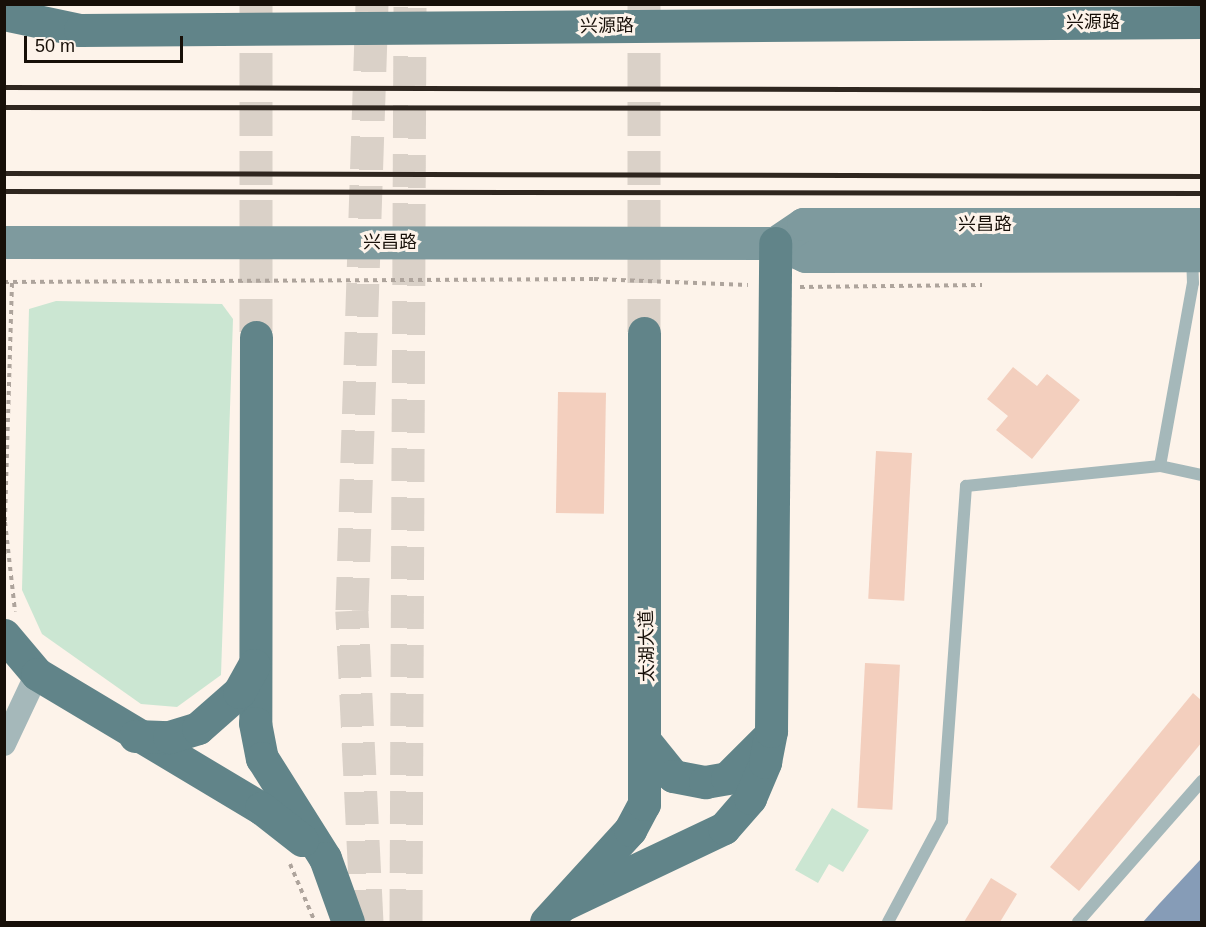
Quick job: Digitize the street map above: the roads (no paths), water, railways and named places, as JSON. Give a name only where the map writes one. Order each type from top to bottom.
[{"type":"main road","name":"兴源路","points":[[11,11],[57,4]]},
{"type":"main road","name":"兴源路","points":[[11,11],[80,30],[818,14],[1202,22]]},
{"type":"main road","name":"兴昌路","points":[[4,242],[775,243],[805,256],[1197,240]]},
{"type":"main road","points":[[555,913],[724,828],[750,798],[771,731],[775,243]]},
{"type":"main road","name":"太湖大道","points":[[555,913],[630,830],[644,804],[648,745],[644,333]]},
{"type":"main road","points":[[256,337],[254,665],[262,758],[325,858],[348,922]]},
{"type":"main road","points":[[13,629],[37,674],[133,736],[261,808],[325,858]]},
{"type":"main road","points":[[133,736],[169,737],[198,728],[239,692],[254,665]]},
{"type":"main road","points":[[648,745],[673,776],[705,782],[727,778],[745,765],[771,731]]},
{"type":"street","points":[[4,744],[37,674]]},
{"type":"lane","points":[[1160,466],[1193,283],[1197,240]]},
{"type":"lane","points":[[888,922],[942,821],[966,486],[1160,466],[1202,475]]},
{"type":"lane","points":[[1078,922],[1202,781]]},
{"type":"water","points":[[1201,859],[1201,922],[1143,922],[1159,904]]},
{"type":"tunnel","points":[[256,4],[256,337]]},
{"type":"tunnel","points":[[367,922],[352,610],[372,4]]},
{"type":"tunnel","points":[[406,922],[410,4]]},
{"type":"tunnel","points":[[644,4],[644,333]]},
{"type":"railway","points":[[4,87],[1202,90]]},
{"type":"railway","points":[[4,107],[1202,108]]},
{"type":"railway","points":[[4,173],[1202,176]]},
{"type":"railway","points":[[4,191],[1202,193]]}]
